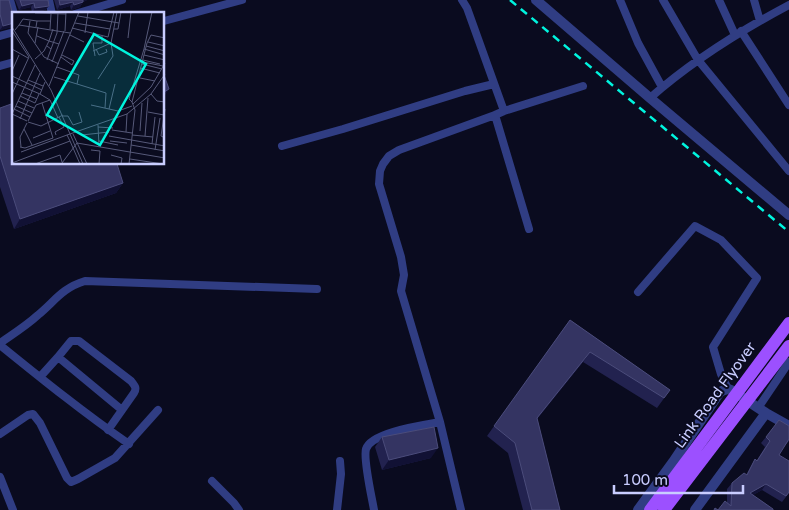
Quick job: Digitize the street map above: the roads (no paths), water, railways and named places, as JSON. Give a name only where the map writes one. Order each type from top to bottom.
[{"type":"main road","name":"Link Road Flyover","points":[[650,510],[789,323]]},
{"type":"main road","name":"Link Road Flyover","points":[[664,510],[789,346]]},
{"type":"street","points":[[89,0],[92,11],[122,0]]},
{"type":"street","points":[[165,21],[242,0]]},
{"type":"street","points":[[462,0],[467,8],[504,111]]},
{"type":"street","points":[[536,0],[789,215]]},
{"type":"street","points":[[620,0],[638,42],[662,87]]},
{"type":"street","points":[[663,0],[698,60],[789,171]]},
{"type":"street","points":[[719,0],[738,33],[789,105]]},
{"type":"street","points":[[754,0],[760,20]]},
{"type":"street","points":[[650,98],[698,60],[738,33],[789,5]]},
{"type":"street","points":[[282,146],[494,84]]},
{"type":"street","points":[[461,510],[440,422],[401,291],[404,275],[402,263],[379,184],[380,171],[389,156],[399,150],[504,111],[583,86]]},
{"type":"street","points":[[495,115],[529,229]]},
{"type":"street","points":[[638,292],[695,226],[721,240],[757,278],[713,348],[721,374],[728,389],[789,426]]},
{"type":"street","points":[[129,444],[108,430],[0,344],[38,315],[61,292],[85,281],[317,290]]},
{"type":"street","points":[[40,377],[71,341],[78,341],[131,381],[136,386],[136,389],[108,430]]},
{"type":"street","points":[[58,357],[122,410]]},
{"type":"street","points":[[695,510],[762,411],[789,362]]},
{"type":"street","points":[[638,510],[720,392],[728,389]]},
{"type":"street","points":[[0,434],[28,415],[34,414],[67,478],[71,482],[115,458],[158,410]]},
{"type":"street","points":[[374,510],[366,462],[365,450],[368,444],[380,436],[440,422]]},
{"type":"street","points":[[337,510],[341,474],[340,461]]},
{"type":"street","points":[[0,477],[13,510]]},
{"type":"street","points":[[212,481],[239,510]]},
{"type":"railway","points":[[510,0],[789,232]]}]
